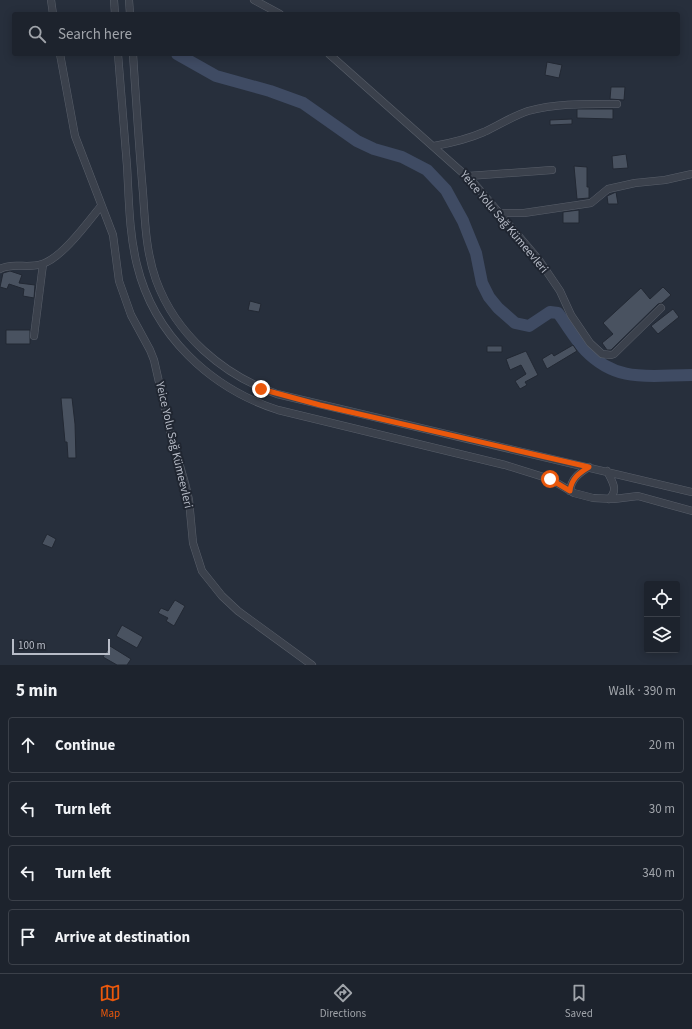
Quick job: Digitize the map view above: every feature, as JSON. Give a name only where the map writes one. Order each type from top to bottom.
[{"type":"street","points":[[51,0],[54,12]]},
{"type":"street","points":[[114,0],[115,12]]},
{"type":"street","points":[[129,0],[130,12]]},
{"type":"street","points":[[254,0],[276,12]]},
{"type":"street","name":"Yeice Yolu Sağ Kümeevleri","points":[[60,56],[75,136],[113,235],[119,281],[125,301],[154,360],[171,435],[189,500],[196,555],[202,570],[222,596],[238,611],[312,665]]},
{"type":"street","points":[[118,56],[131,229],[137,265],[154,312],[169,334],[190,358],[221,382],[260,404],[278,410],[506,465],[550,479],[570,491],[592,498],[609,499],[638,496],[692,511]]},
{"type":"street","points":[[133,56],[146,231],[153,271],[166,303],[182,326],[203,351],[236,377],[277,394],[692,492]]},
{"type":"street","name":"Yeice Yolu Sağ Kümeevleri","points":[[331,56],[468,176],[539,260],[560,291],[579,327],[596,350],[602,354],[611,355],[617,352],[661,308]]},
{"type":"street","points":[[434,146],[476,136],[517,115],[538,109],[563,105],[617,104]]},
{"type":"street","points":[[468,176],[552,170]]},
{"type":"street","points":[[499,214],[524,213],[591,202],[608,189],[635,183],[666,180],[692,174]]},
{"type":"street","points":[[0,270],[9,266],[34,266],[43,264],[65,247],[101,206]]},
{"type":"street","points":[[34,336],[43,264]]},
{"type":"street","points":[[570,491],[571,484],[576,476],[589,467]]},
{"type":"street","points":[[607,471],[614,488],[613,496],[609,499]]},
{"type":"building","points":[[547,62],[562,65],[559,78],[545,75]]},
{"type":"building","points":[[611,87],[625,87],[624,100],[610,99]]},
{"type":"building","points":[[577,109],[613,109],[613,119],[577,118]]},
{"type":"building","points":[[572,119],[572,124],[550,125],[550,120]]},
{"type":"building","points":[[626,154],[628,168],[613,169],[612,156]]},
{"type":"building","points":[[574,166],[587,167],[587,187],[589,187],[589,198],[577,199]]},
{"type":"building","points":[[616,192],[618,204],[608,204],[607,196]]},
{"type":"building","points":[[579,210],[579,223],[563,223],[563,212]]},
{"type":"building","points":[[10,271],[22,275],[19,283],[35,285],[34,298],[23,296],[24,289],[9,284],[7,289],[0,287],[3,273]]},
{"type":"building","points":[[663,287],[671,295],[662,303],[658,304],[611,350],[607,350],[602,343],[613,334],[603,323],[641,288],[650,299]]},
{"type":"building","points":[[250,301],[261,304],[259,312],[248,310]]},
{"type":"building","points":[[673,309],[679,317],[658,334],[651,326]]},
{"type":"building","points":[[6,330],[30,330],[30,344],[6,344]]},
{"type":"building","points":[[573,345],[577,351],[547,369],[542,359],[552,353],[554,356]]},
{"type":"building","points":[[487,346],[502,346],[502,352],[487,352]]},
{"type":"building","points":[[526,351],[538,375],[525,382],[527,385],[520,389],[515,381],[526,374],[521,365],[510,370],[506,359]]},
{"type":"building","points":[[61,398],[72,398],[75,424],[76,458],[68,458]]},
{"type":"building","points":[[47,534],[56,539],[52,548],[42,544]]},
{"type":"building","points":[[175,600],[185,606],[174,626],[166,621],[168,618],[158,613],[161,608],[168,611]]},
{"type":"building","points":[[122,625],[143,637],[137,648],[116,636]]},
{"type":"building","points":[[110,646],[131,659],[127,665],[117,665],[103,657]]},
{"type":"waterway","points":[[181,56],[216,76],[270,91],[303,103],[357,141],[374,149],[402,157],[427,170],[446,190],[463,221],[476,253],[482,283],[489,297],[498,308],[515,323],[529,326],[550,312],[558,313],[574,337],[585,350],[597,361],[610,368],[622,373],[635,375],[692,375]]},
{"type":"route","points":[[261,389],[320,405],[589,467],[576,476],[572,481],[570,491],[550,479]]}]
